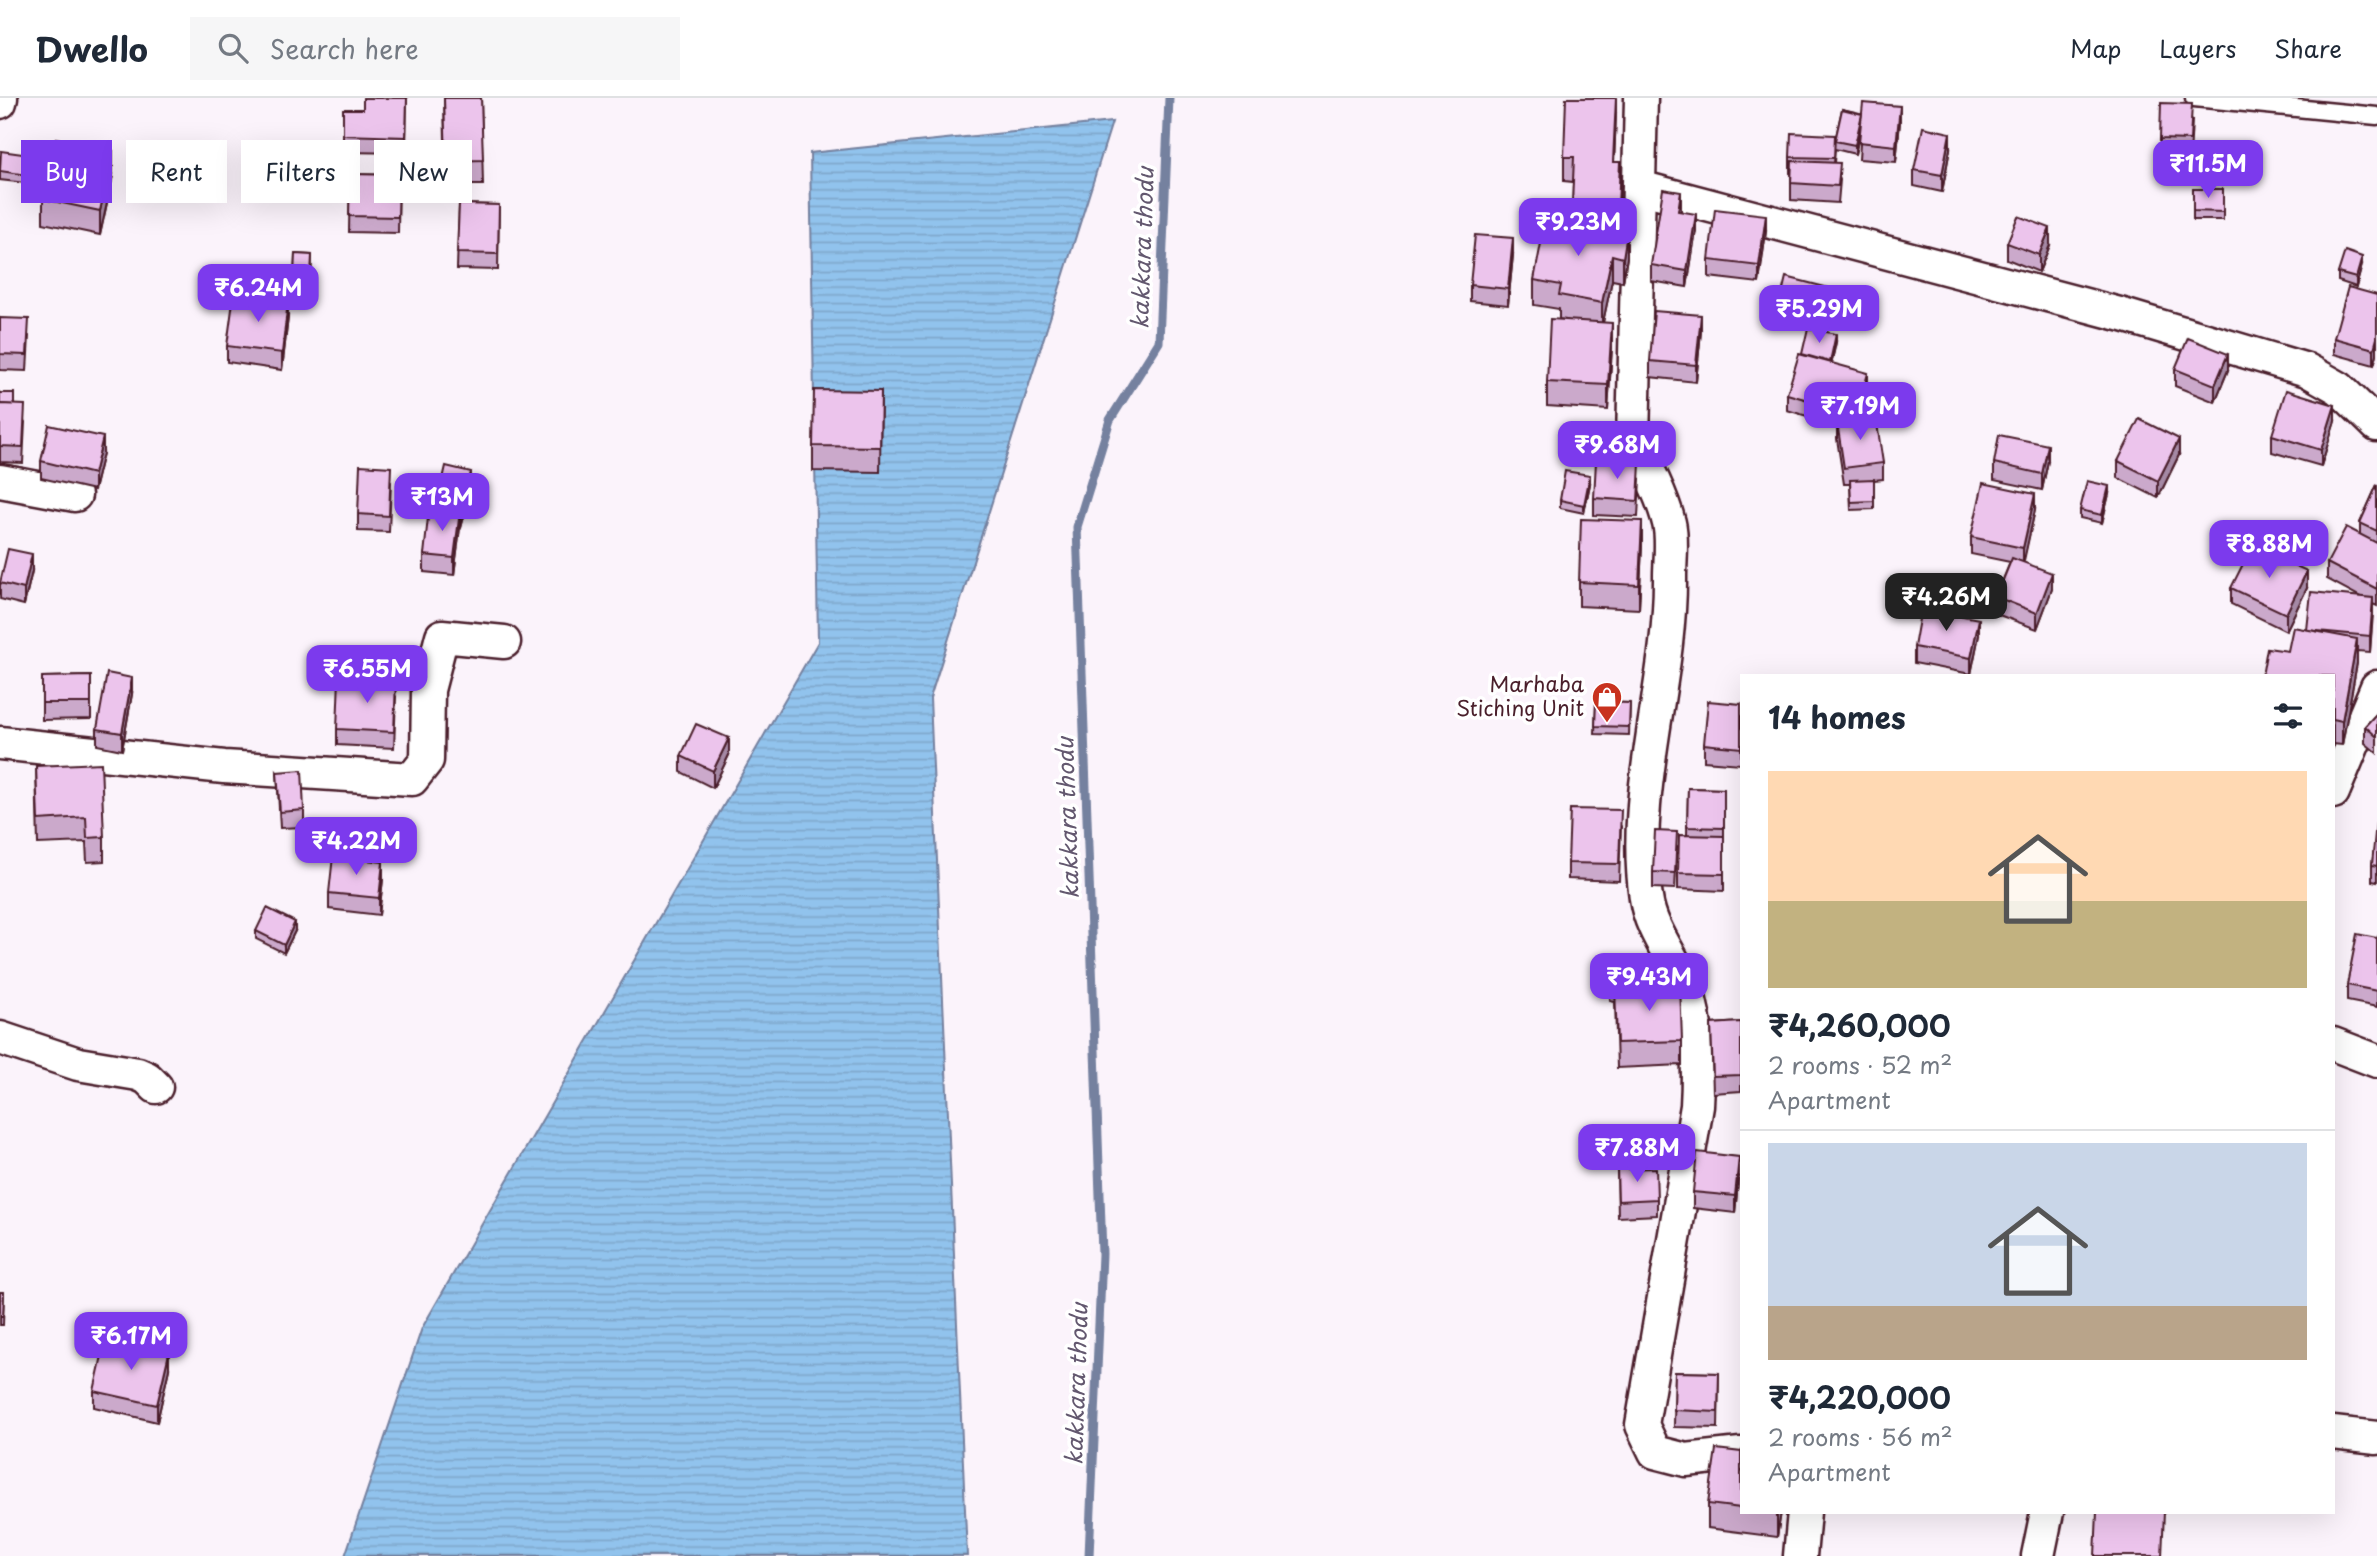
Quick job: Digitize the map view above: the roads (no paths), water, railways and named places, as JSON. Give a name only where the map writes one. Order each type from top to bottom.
[{"type":"street","points":[[1642,98],[1633,441],[1651,476],[1670,525],[1670,610],[1643,807],[1644,878],[1646,902],[1690,999],[1700,1063],[1697,1106],[1642,1425],[1655,1452],[1686,1460],[1740,1454]]},
{"type":"street","points":[[1639,187],[2123,315],[2307,370],[2339,388],[2377,425]]},
{"type":"street","points":[[0,481],[75,495]]},
{"type":"street","points":[[0,743],[224,767],[412,779],[427,760],[428,690],[442,636],[504,642]]},
{"type":"street","points":[[2335,787],[2377,687]]},
{"type":"street","points":[[0,1038],[78,1064],[138,1074],[156,1087]]},
{"type":"street","points":[[2335,1045],[2377,1061]]},
{"type":"street","points":[[2335,1433],[2377,1438]]},
{"type":"street","points":[[1800,1556],[1804,1514]]},
{"type":"street","points":[[2038,1556],[2047,1514]]},
{"type":"lane","points":[[2194,98],[2377,116]]},
{"type":"water","points":[[1112,122],[930,698],[967,1556],[345,1556],[422,1328],[818,642],[810,153]]},
{"type":"waterway","name":"kakkara thodu","points":[[1089,1556],[1102,1254],[1077,527],[1110,420],[1159,342],[1169,98]]},
{"type":"place","name":"Marhaba Stiching Unit","points":[[1607,724]]}]
